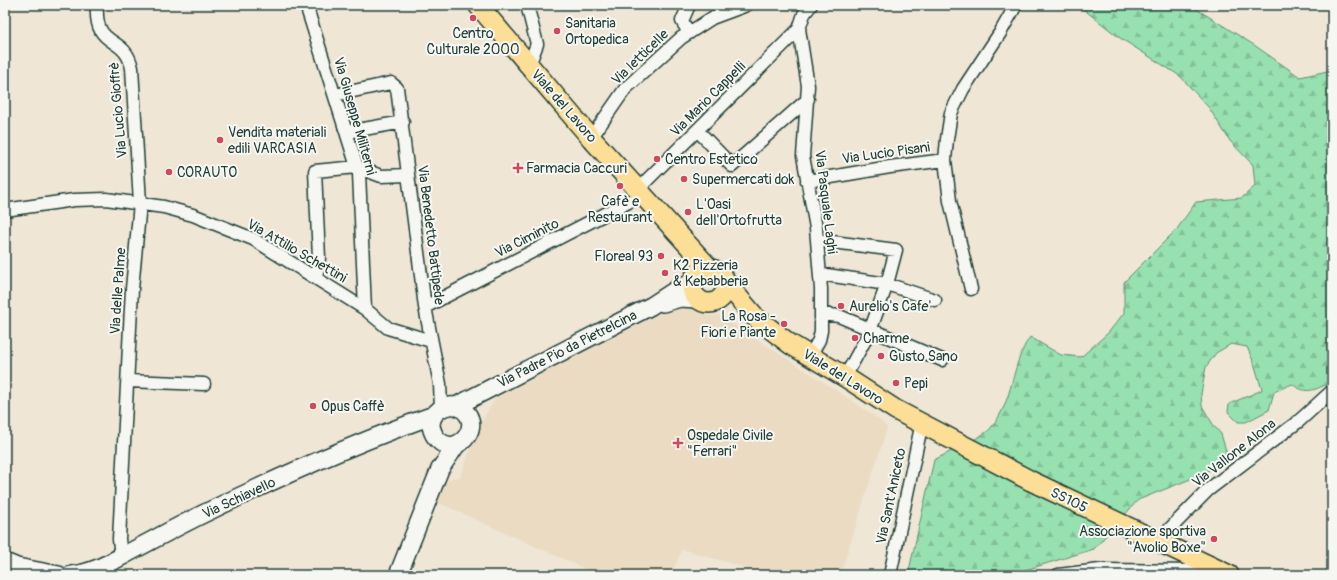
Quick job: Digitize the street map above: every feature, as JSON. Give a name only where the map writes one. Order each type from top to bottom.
[{"type":"main road","name":"Viale del Lavoro","points":[[478,5],[591,138],[684,240],[707,303],[717,301],[756,318],[810,356],[896,410],[927,426]]},
{"type":"main road","name":"Viale del Lavoro","points":[[699,282],[720,274],[756,318]]},
{"type":"main road","points":[[717,301],[724,294],[726,283]]},
{"type":"main road","name":"SS105","points":[[927,426],[1125,527],[1222,571]]},
{"type":"street","name":"Via Lucio Gioffrè","points":[[97,5],[97,24],[99,31],[127,52],[132,68],[140,203]]},
{"type":"street","points":[[526,5],[537,44],[529,65]]},
{"type":"street","points":[[689,5],[682,21],[689,33]]},
{"type":"street","name":"Via Ietticelle","points":[[591,138],[625,89],[681,38],[712,18],[747,5]]},
{"type":"street","points":[[799,29],[804,14],[811,5]]},
{"type":"street","points":[[971,289],[950,201],[945,160],[951,113],[963,89],[1000,33],[1016,5]]},
{"type":"street","name":"Via Giuseppe Militerni","points":[[309,6],[359,173],[365,309]]},
{"type":"street","name":"Via Pasquale Laghi","points":[[799,29],[808,86],[804,156],[817,240],[820,274],[821,330],[810,356]]},
{"type":"street","name":"Via Mario Cappelli","points":[[640,193],[698,131],[799,29]]},
{"type":"street","name":"Via Benedetto Battipede","points":[[335,95],[391,83],[397,88],[403,122],[408,175],[425,307],[430,341],[440,384],[443,418]]},
{"type":"street","points":[[698,131],[732,166],[808,99]]},
{"type":"street","points":[[347,132],[403,122]]},
{"type":"street","name":"Via Lucio Pisani","points":[[808,181],[890,167],[945,160]]},
{"type":"street","points":[[316,278],[319,258],[315,171],[357,167],[382,176],[390,177],[408,175]]},
{"type":"street","name":"Via Ciminito","points":[[425,307],[640,193]]},
{"type":"street","name":"Via Attilio Schettini","points":[[5,210],[89,199],[140,203],[164,207],[193,215],[253,240],[365,309],[388,328],[430,341]]},
{"type":"street","name":"Via delle Palme","points":[[121,557],[119,539],[132,289],[140,203]]},
{"type":"street","points":[[817,240],[896,250],[870,331],[845,377]]},
{"type":"street","points":[[820,274],[886,284],[935,300]]},
{"type":"street","name":"Via Padre Pio da Pietrelcina","points":[[443,418],[483,392],[651,306],[677,289],[699,282]]},
{"type":"street","points":[[821,314],[839,316],[870,331],[942,360]]},
{"type":"street","points":[[128,381],[204,384]]},
{"type":"street","name":"Via Vallone Alona","points":[[1158,541],[1208,490],[1293,426],[1332,391]]},
{"type":"street","points":[[470,419],[483,392]]},
{"type":"street","points":[[398,575],[440,469],[457,444],[467,437],[471,425],[470,419],[465,411],[443,418]]},
{"type":"street","points":[[443,418],[445,444],[457,444]]},
{"type":"street","points":[[440,469],[443,418]]},
{"type":"street","name":"Via Schiavello","points":[[82,574],[121,557],[211,510],[409,424],[443,418]]},
{"type":"street","name":"Via Sant'Aniceto","points":[[890,575],[927,426]]},
{"type":"street","points":[[5,562],[17,567],[51,574]]},
{"type":"street","points":[[1058,575],[1085,570],[1222,571]]},
{"type":"shaded area","name":"Ospedale Civile \"Ferrari\"","points":[[680,306],[689,307],[708,316],[719,315],[845,396],[881,421],[887,428],[840,575],[770,575],[682,549],[671,575],[599,575],[437,502],[444,485],[451,478],[460,477],[484,417],[495,399],[662,313]]},
{"type":"green space","points":[[1078,5],[1190,5],[1254,45],[1300,77],[1332,70],[1332,382],[1312,390],[1303,390],[1292,384],[1274,392],[1269,410],[1246,422],[1238,422],[1228,412],[1229,404],[1262,390],[1254,363],[1247,347],[1231,344],[1216,353],[1206,367],[1201,394],[1202,406],[1214,426],[1221,434],[1229,461],[1188,480],[1138,500],[1094,549],[1009,575],[908,575],[934,460],[973,440],[990,429],[1004,406],[1019,359],[1030,337],[1061,355],[1081,357],[1108,333],[1124,313],[1124,282],[1177,229],[1196,202],[1242,198],[1255,186],[1253,165],[1230,141],[1209,108],[1180,76],[1120,38]]},
{"type":"place","name":"Centro Culturale 2000","points":[[473,18]]},
{"type":"place","name":"Sanitaria Ortopedica","points":[[557,31]]},
{"type":"place","name":"Vendita materiali edili VARCASIA","points":[[220,140]]},
{"type":"place","name":"Centro Estetico","points":[[657,159]]},
{"type":"place","name":"Farmacia Caccuri","points":[[518,168]]},
{"type":"place","name":"CORAUTO","points":[[169,172]]},
{"type":"place","name":"Supermercati dok","points":[[684,179]]},
{"type":"place","name":"Cafè e Restaurant","points":[[620,186]]},
{"type":"place","name":"L'Oasi dell'Ortofrutta","points":[[688,212]]},
{"type":"place","name":"Floreal 93","points":[[661,256]]},
{"type":"place","name":"K2 Pizzeria & Kebabberia","points":[[665,273]]},
{"type":"place","name":"Aurelio's Cafe'","points":[[841,306]]},
{"type":"place","name":"La Rosa - Fiori e Piante","points":[[784,324]]},
{"type":"place","name":"Charme","points":[[855,338]]},
{"type":"place","name":"Gusto Sano","points":[[881,356]]},
{"type":"place","name":"Pepi","points":[[896,383]]},
{"type":"place","name":"Opus Caffè","points":[[313,406]]},
{"type":"place","name":"Ospedale Civile \"Ferrari\"","points":[[678,443]]},
{"type":"place","name":"Associazione sportiva \"Avolio Boxe\"","points":[[1214,539]]}]
